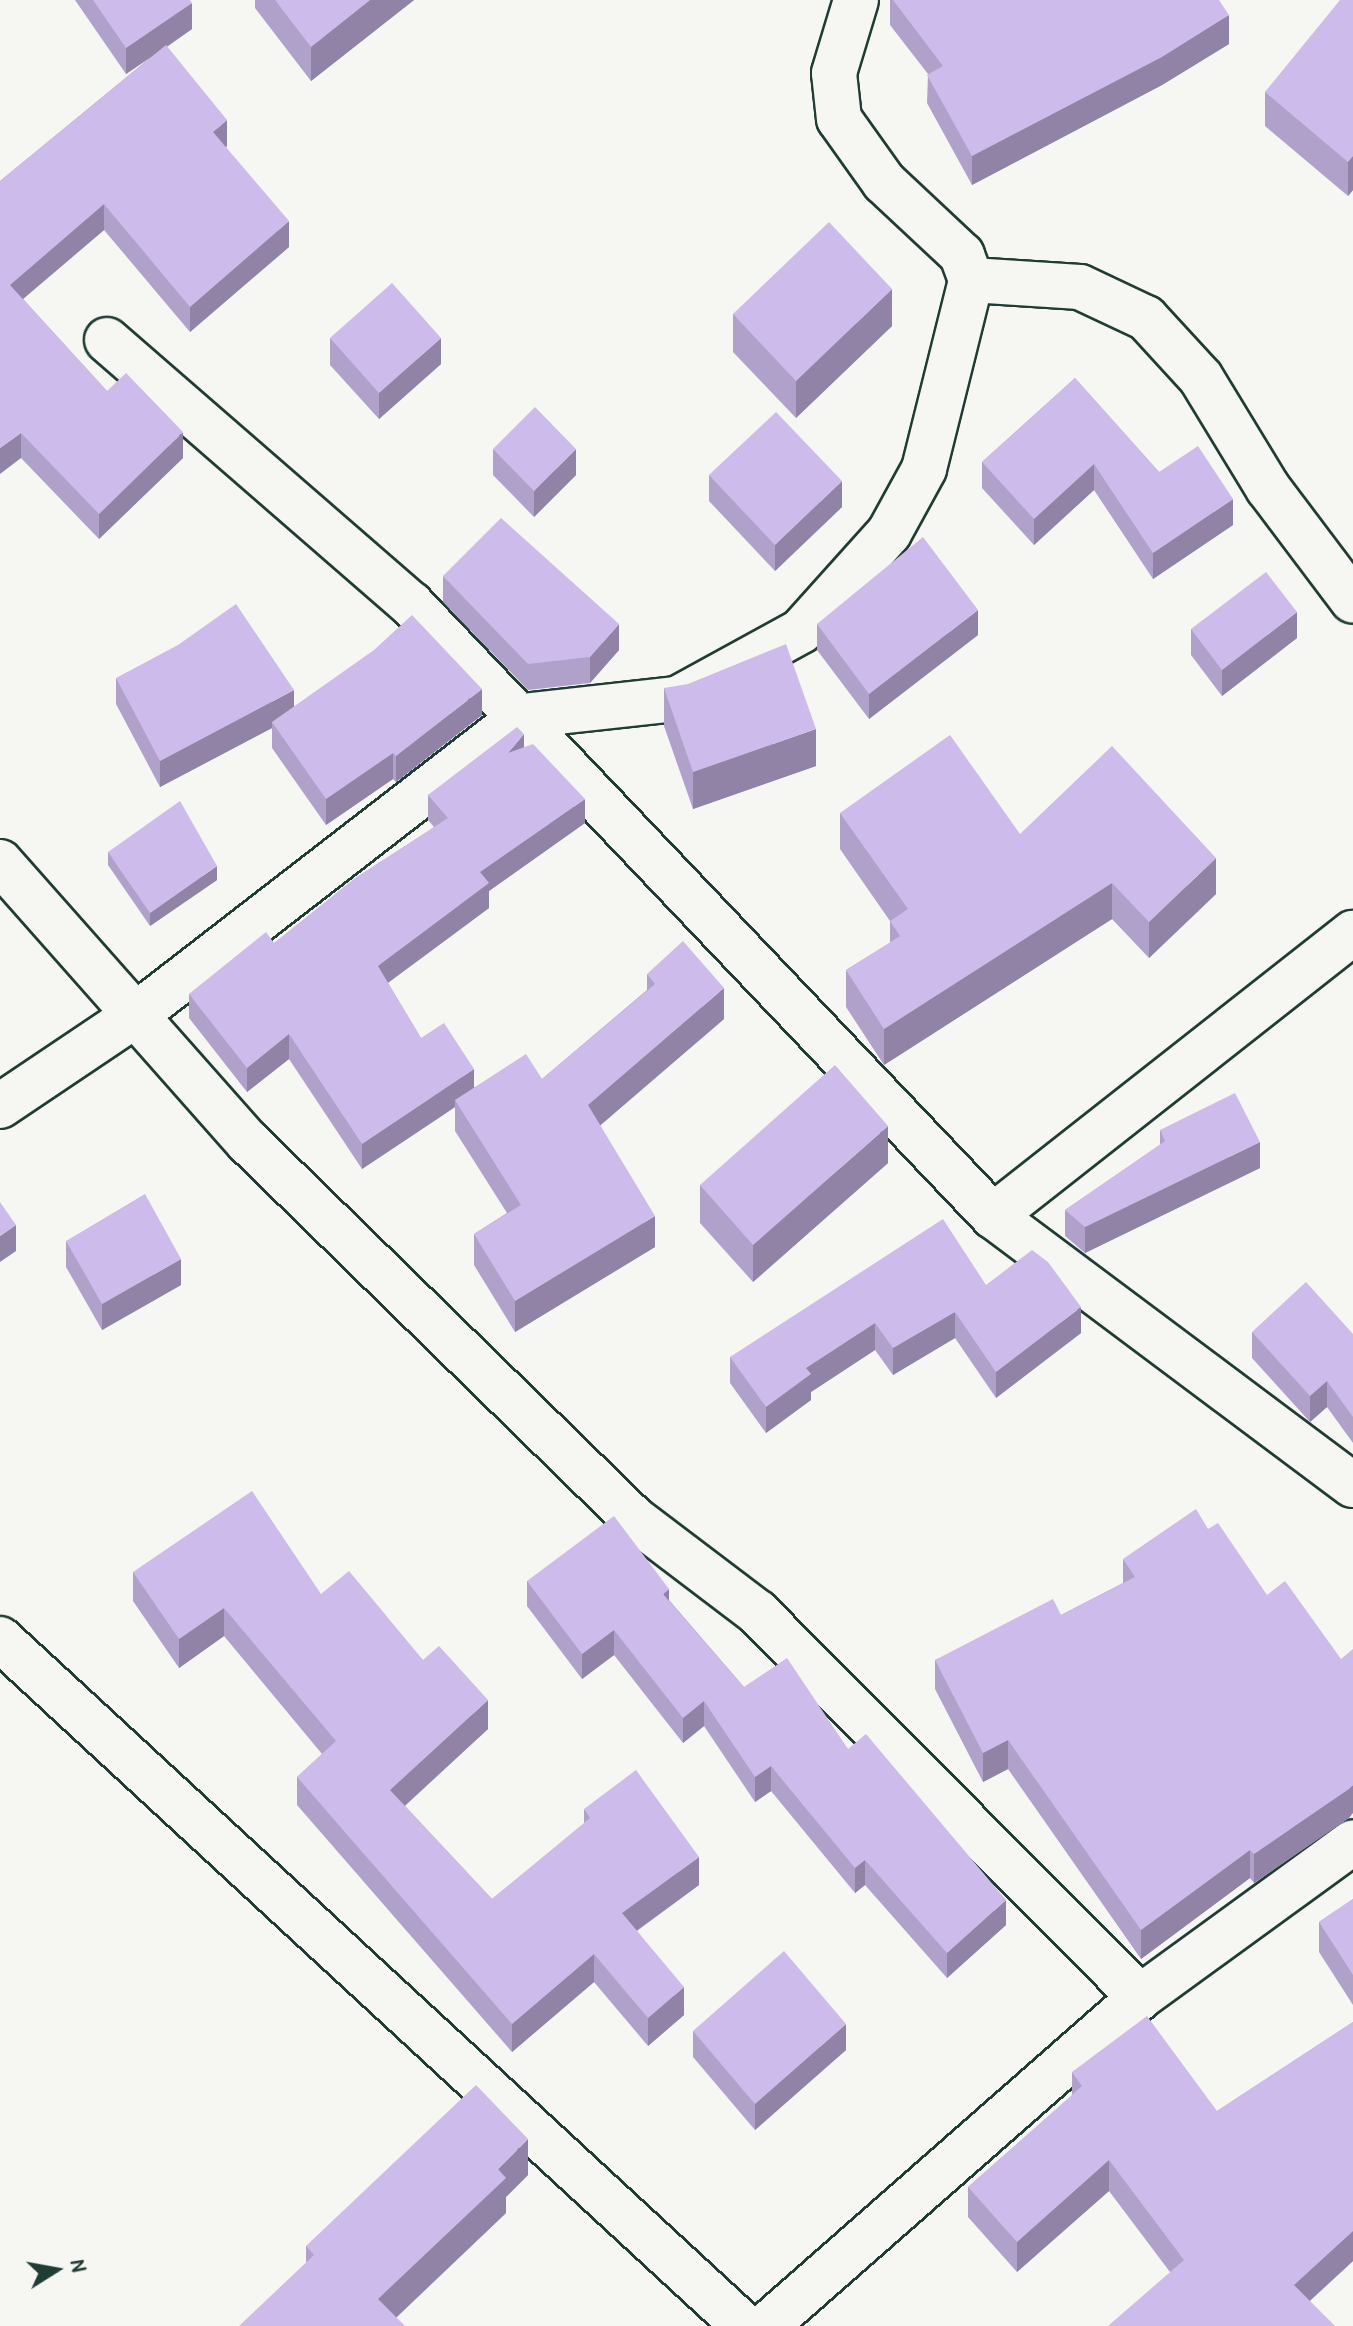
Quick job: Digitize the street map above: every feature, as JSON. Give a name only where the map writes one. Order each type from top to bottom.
[{"type":"street","points":[[0,1106],[137,1014],[522,716],[677,699],[801,631],[889,533],[924,469],[971,280],[962,255],[884,182],[839,119],[834,73],[856,0]]},
{"type":"street","points":[[971,280],[1080,287],[1146,318],[1201,378],[1268,488],[1353,601]]},
{"type":"street","points":[[107,340],[411,604],[522,716],[993,1216],[1353,1485]]},
{"type":"street","points":[[0,862],[137,1014],[205,1096],[316,1208],[633,1518],[757,1612],[1140,1997]]},
{"type":"street","points":[[993,1216],[1353,933]]},
{"type":"street","points":[[0,1639],[744,2326]]},
{"type":"street","points":[[766,2326],[1140,1997],[1353,1842]]},
{"type":"building","points":[[93,0],[190,0],[192,3],[126,48]]},
{"type":"building","points":[[275,0],[370,0],[311,47]]},
{"type":"building","points":[[893,0],[1219,0],[1229,15],[1162,57],[972,156],[927,75],[943,66]]},
{"type":"building","points":[[1340,0],[1353,0],[1353,156],[1348,162],[1265,92]]},
{"type":"building","points":[[166,45],[227,120],[213,132],[289,221],[190,307],[104,204],[10,285],[107,391],[126,373],[183,432],[99,514],[21,433],[0,448],[0,181]]},
{"type":"building","points":[[829,222],[892,289],[796,381],[733,314]]},
{"type":"building","points":[[392,283],[441,338],[379,393],[330,338]]},
{"type":"building","points":[[1075,378],[1159,472],[1198,446],[1233,499],[1153,553],[1094,464],[1034,519],[982,462]]},
{"type":"building","points":[[535,407],[576,449],[534,491],[493,449]]},
{"type":"building","points":[[776,412],[842,481],[775,545],[709,475]]},
{"type":"building","points":[[501,518],[619,624],[590,657],[528,664],[443,576]]},
{"type":"building","points":[[923,537],[978,610],[869,694],[817,624]]},
{"type":"building","points":[[1266,572],[1297,612],[1222,670],[1191,629]]},
{"type":"building","points":[[236,604],[294,690],[160,761],[116,678],[178,645]]},
{"type":"building","points":[[412,615],[482,689],[396,756],[393,753],[326,799],[272,722],[374,650]]},
{"type":"building","points":[[786,644],[816,729],[693,772],[664,688],[688,684]]},
{"type":"building","points":[[517,727],[524,734],[508,753],[533,744],[585,799],[480,872],[489,883],[378,966],[421,1038],[444,1023],[474,1069],[362,1144],[289,1034],[247,1068],[189,994],[266,932],[274,943],[355,878],[448,818],[428,795]]},
{"type":"building","points":[[950,735],[1020,834],[1112,746],[1216,858],[1149,922],[1112,883],[884,1029],[846,970],[900,936],[890,921],[908,909],[840,813]]},
{"type":"building","points":[[180,801],[217,866],[150,913],[108,852]]},
{"type":"building","points":[[683,941],[724,988],[588,1105],[655,1216],[515,1301],[474,1234],[521,1205],[455,1100],[526,1054],[542,1079],[655,984],[647,974]]},
{"type":"building","points":[[835,1065],[888,1126],[753,1245],[700,1185]]},
{"type":"building","points":[[1235,1093],[1260,1142],[1085,1227],[1065,1210],[1165,1141],[1160,1130]]},
{"type":"building","points":[[145,1194],[181,1259],[102,1304],[66,1241]]},
{"type":"building","points":[[0,1202],[16,1225],[0,1236]]},
{"type":"building","points":[[943,1219],[986,1285],[1032,1250],[1048,1262],[1081,1307],[996,1372],[955,1312],[893,1348],[875,1323],[806,1368],[811,1374],[766,1407],[730,1357]]},
{"type":"building","points":[[1306,1282],[1353,1334],[1353,1417],[1327,1381],[1310,1396],[1252,1332]]},
{"type":"building","points":[[252,1491],[321,1594],[349,1571],[423,1660],[439,1646],[488,1700],[390,1790],[492,1899],[590,1818],[584,1809],[636,1770],[699,1857],[622,1913],[684,1987],[648,2018],[594,1954],[512,2024],[297,1777],[336,1741],[224,1608],[179,1639],[133,1572]]},
{"type":"building","points":[[1196,1509],[1208,1529],[1218,1523],[1267,1595],[1285,1581],[1341,1659],[1353,1649],[1353,1785],[1254,1854],[1250,1850],[1141,1930],[1008,1740],[983,1753],[935,1660],[1053,1599],[1061,1615],[1135,1577],[1123,1559]]},
{"type":"building","points":[[614,1516],[669,1589],[663,1594],[744,1687],[787,1658],[848,1749],[866,1734],[1006,1900],[947,1953],[865,1860],[855,1868],[771,1766],[755,1777],[704,1701],[683,1718],[614,1630],[582,1654],[527,1581]]},
{"type":"building","points":[[1353,1899],[1353,1975],[1319,1922]]},
{"type":"building","points":[[784,1951],[846,2024],[755,2104],[693,2031]]},
{"type":"building","points":[[1147,2016],[1217,2111],[1353,2022],[1353,2231],[1294,2285],[1335,2326],[1108,2326],[1184,2260],[1109,2160],[1017,2242],[968,2187],[1082,2086],[1072,2072]]},
{"type":"building","points":[[476,2085],[528,2139],[498,2169],[506,2178],[378,2299],[405,2326],[239,2326],[314,2255],[306,2246]]}]
